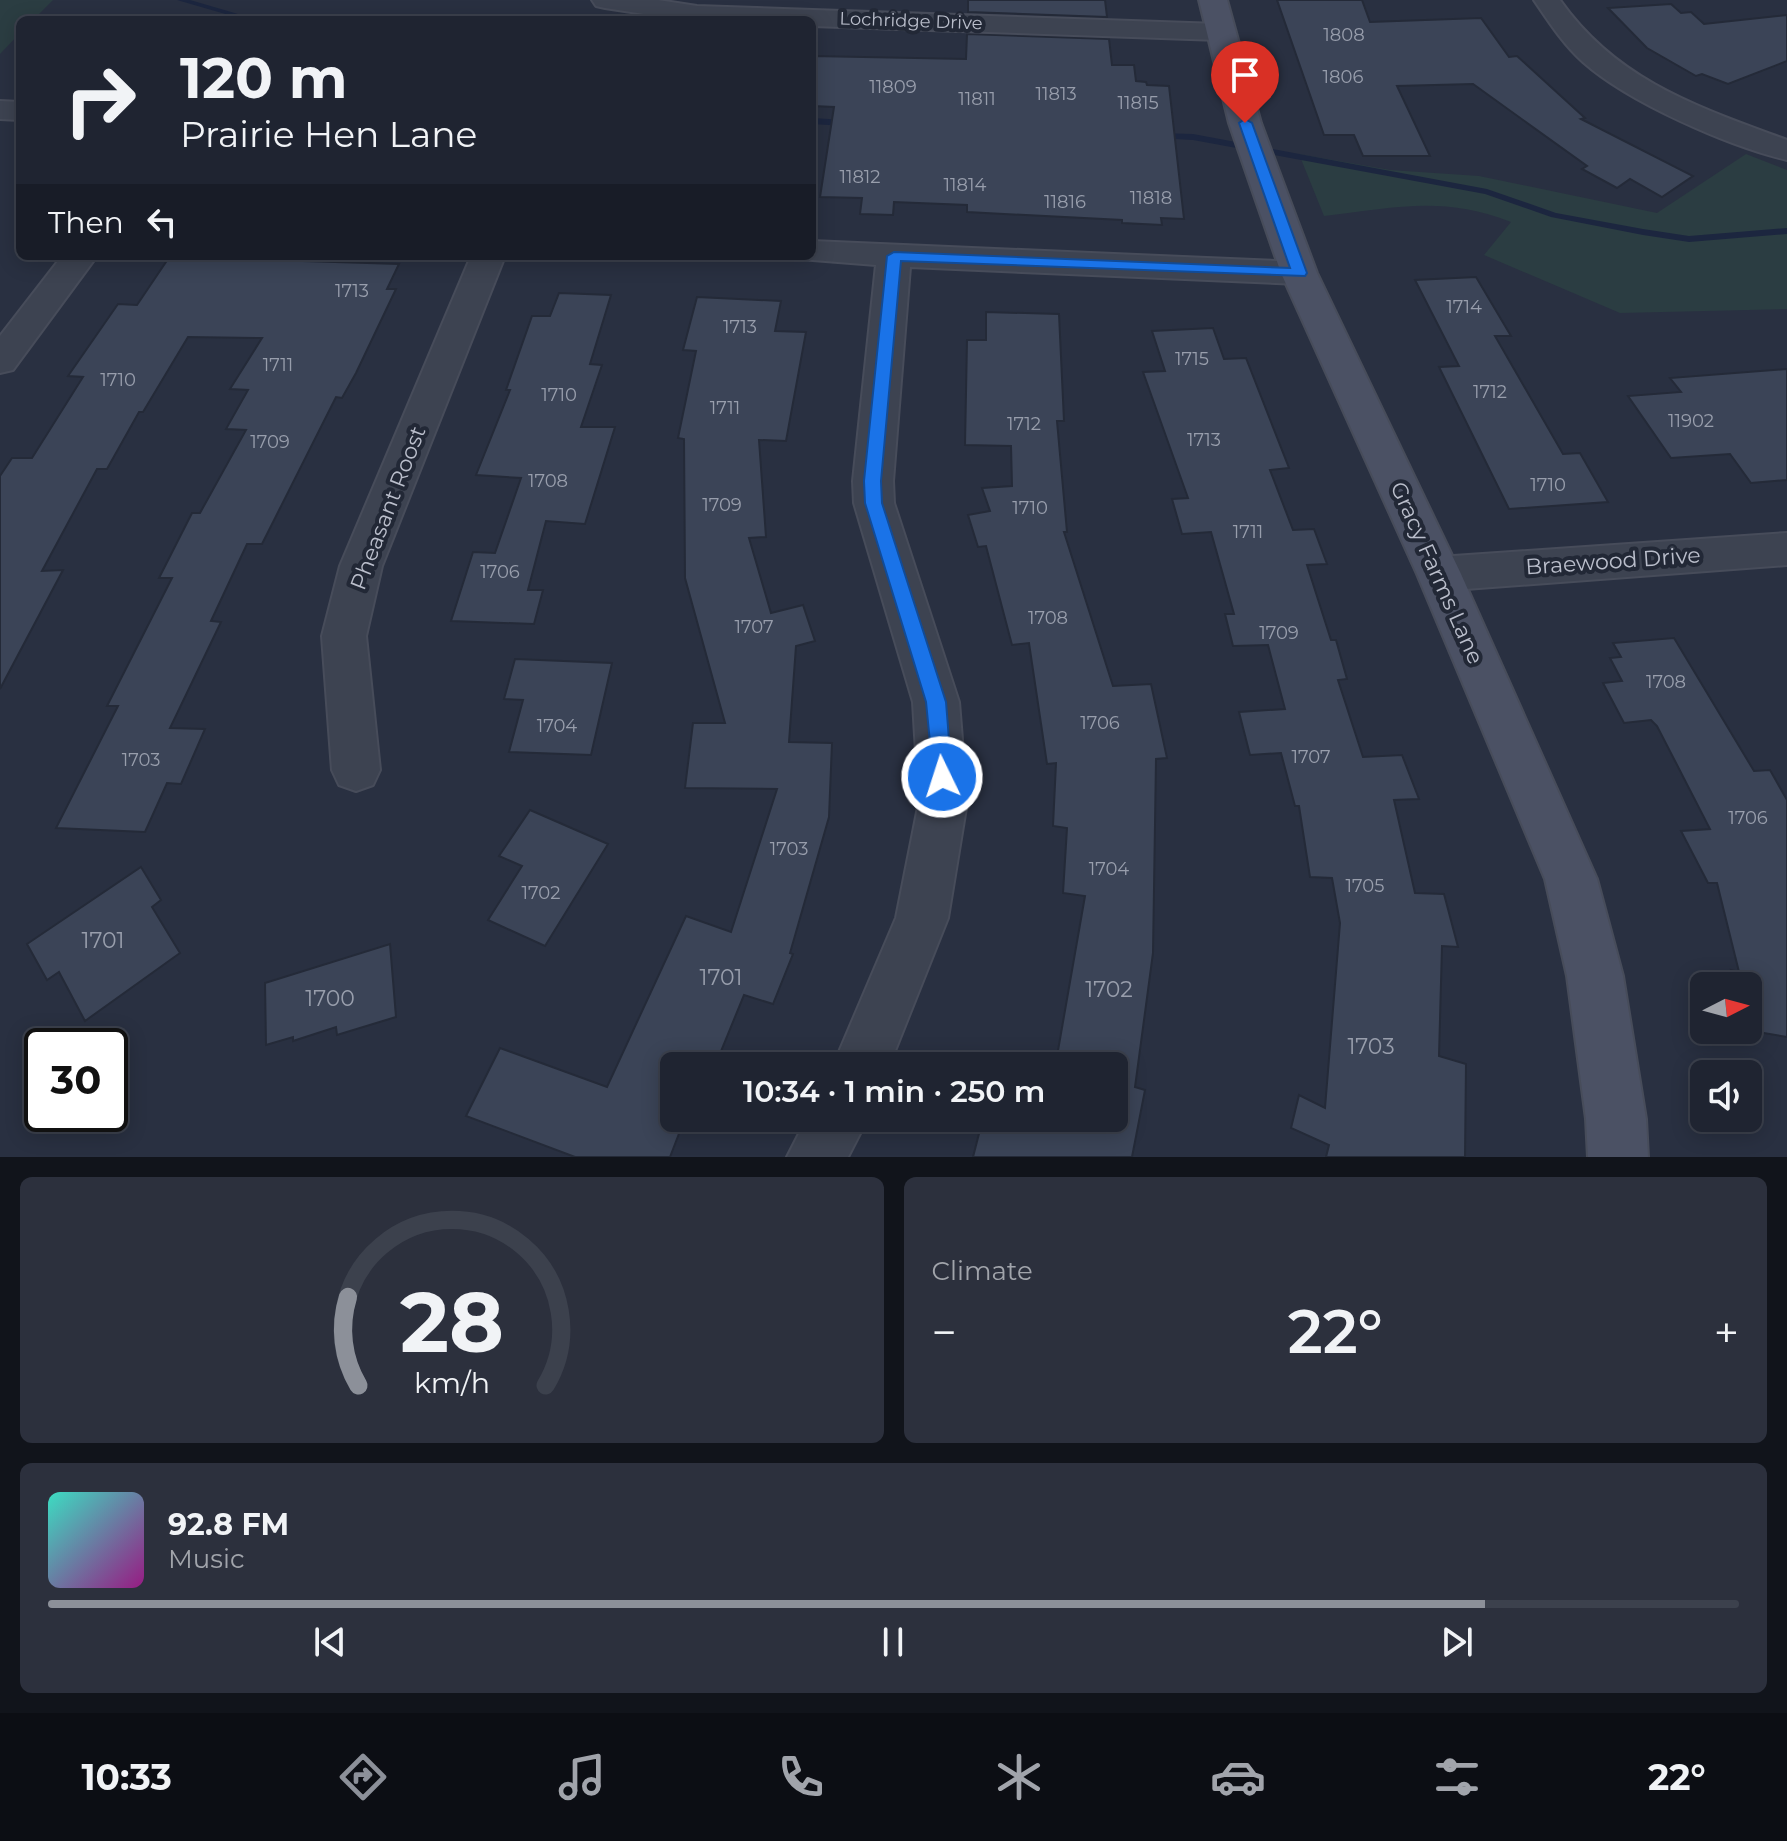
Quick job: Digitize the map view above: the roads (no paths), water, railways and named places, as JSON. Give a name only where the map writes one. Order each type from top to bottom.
[{"type":"street","name":"Lochridge Drive","points":[[605,0],[697,14],[877,10],[1219,32]]},
{"type":"street","name":"Gracy Farms Lane","points":[[1213,0],[1245,123],[1299,273],[1439,574],[1571,879],[1595,976],[1616,1119],[1618,1157]]},
{"type":"street","points":[[1547,0],[1583,49],[1611,73],[1677,109],[1780,139]]},
{"type":"street","points":[[816,252],[1299,273]]},
{"type":"street","points":[[867,1052],[922,918],[943,802],[936,702],[874,503],[873,481],[894,256]]},
{"type":"street","points":[[0,361],[77,260]]},
{"type":"street","name":"Pheasant Roost","points":[[356,770],[344,636],[361,566],[486,260]]},
{"type":"street","name":"Braewood Drive","points":[[1439,574],[1787,549]]},
{"type":"street","points":[[816,1157],[831,1132]]},
{"type":"waterway","points":[[181,0],[240,16]]},
{"type":"waterway","points":[[816,121],[845,123]]},
{"type":"waterway","points":[[1159,136],[1193,137],[1487,192],[1554,215],[1689,239],[1787,231]]}]
